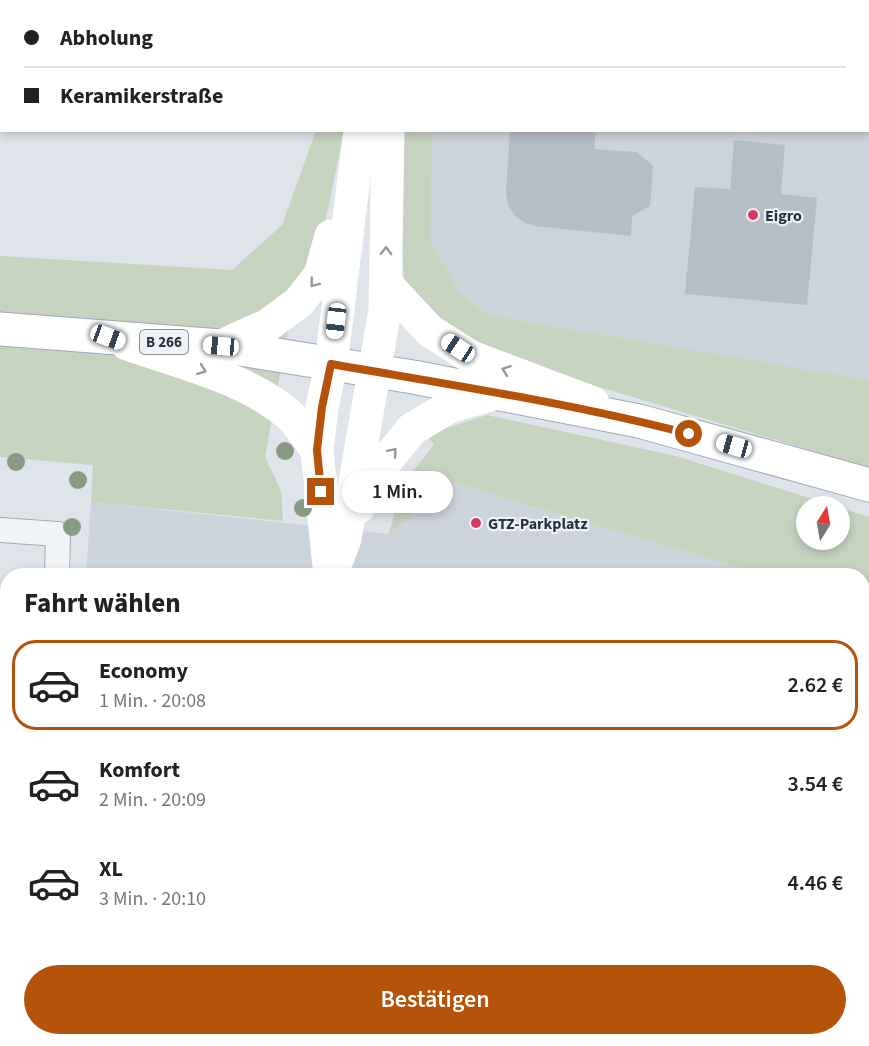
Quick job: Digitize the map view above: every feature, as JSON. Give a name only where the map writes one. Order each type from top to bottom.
[{"type":"main road","points":[[345,539],[385,310],[388,132]]},
{"type":"main road","points":[[221,346],[268,325],[299,302],[320,275],[359,139]]},
{"type":"main road","points":[[329,568],[317,450],[322,407],[331,364],[359,139]]},
{"type":"main road","points":[[386,284],[430,331],[471,357],[639,421]]},
{"type":"main road","name":"B 266","points":[[0,329],[221,346],[497,393],[639,421],[869,485]]},
{"type":"main road","points":[[108,337],[222,377],[259,393],[290,415],[317,450]]},
{"type":"main road","points":[[333,568],[373,477],[412,429],[449,407],[497,393]]},
{"type":"street","points":[[0,530],[58,534],[57,568]]},
{"type":"shaded area","points":[[433,132],[869,132],[869,380],[488,315],[460,293],[430,240]]},
{"type":"shaded area","points":[[452,483],[740,568],[87,568],[91,502],[389,534]]},
{"type":"green space","points":[[316,132],[344,132],[321,242],[297,282],[265,457],[281,491],[283,521],[91,502],[93,465],[0,457],[0,256],[232,270],[282,225]]},
{"type":"green space","points":[[394,132],[433,132],[430,240],[460,293],[488,315],[869,380],[869,468],[517,362],[430,318],[404,279]]},
{"type":"green space","points":[[487,415],[676,456],[803,496],[796,496],[796,550],[850,550],[850,511],[869,517],[869,568],[740,568],[453,483],[389,534],[403,483],[434,445],[426,435]]},
{"type":"building","points":[[510,132],[596,132],[594,149],[637,152],[653,166],[650,206],[632,216],[631,236],[525,223],[515,216],[508,205],[506,192]]},
{"type":"building","points":[[734,140],[785,145],[781,194],[817,198],[807,305],[685,294],[695,187],[730,189]]},
{"type":"place","name":"Eigro","points":[[753,215]]},
{"type":"place","name":"GTZ-Parkplatz","points":[[476,523]]},
{"type":"route","points":[[321,492],[317,450],[322,407],[331,364],[497,393],[639,421],[689,434]]}]
